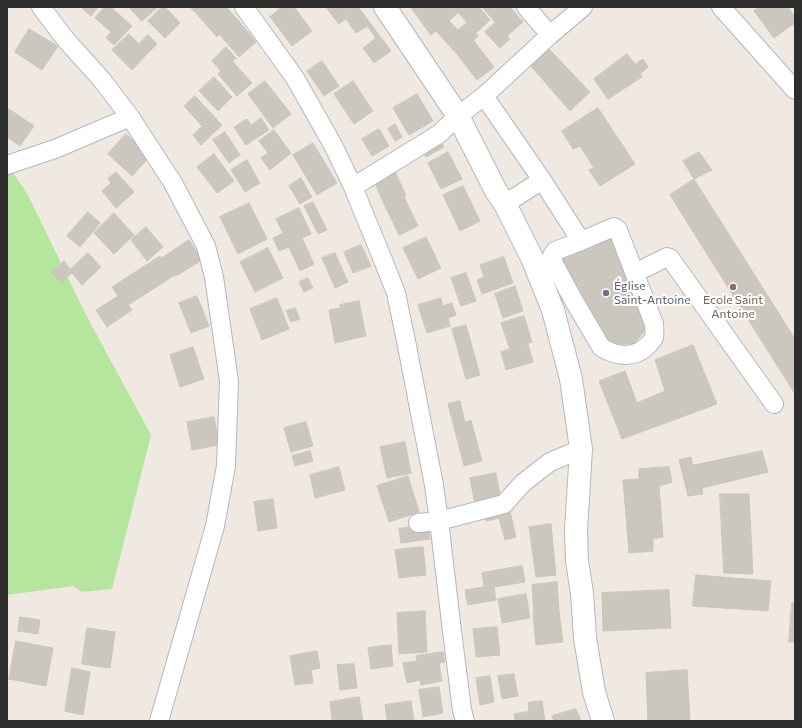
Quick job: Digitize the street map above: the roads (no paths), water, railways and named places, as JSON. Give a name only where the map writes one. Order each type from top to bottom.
[{"type":"main road","points":[[385,7],[458,116],[532,258],[553,310],[571,379],[581,449],[576,530],[577,561],[594,692],[603,721]]},
{"type":"street","points":[[244,7],[295,78],[334,147],[353,187],[396,294],[434,486],[462,710],[465,721]]},
{"type":"street","points":[[526,7],[550,35]]},
{"type":"street","points":[[353,187],[438,134],[484,96],[582,7]]},
{"type":"street","points":[[721,7],[795,90]]},
{"type":"street","points":[[42,8],[66,40],[102,80],[130,118],[173,183],[206,246],[214,278],[229,381],[226,466],[215,526],[159,721]]},
{"type":"street","points":[[484,96],[542,180],[581,241]]},
{"type":"street","points":[[7,165],[55,149],[130,118]]},
{"type":"street","points":[[505,204],[542,180]]},
{"type":"street","points":[[614,227],[618,230],[635,273],[654,324],[654,337],[645,348],[634,354],[618,355],[608,352],[601,347],[554,264],[552,256],[555,251],[614,227]]},
{"type":"street","points":[[635,273],[667,257],[670,258],[774,404]]},
{"type":"street","points":[[553,310],[574,301]]},
{"type":"street","points":[[418,523],[439,521],[504,504],[523,483],[550,462],[581,449]]},
{"type":"place","name":"Ecole Saint Antoine","points":[[733,287]]},
{"type":"place","name":"Église Saint-Antoine","points":[[606,293]]}]
